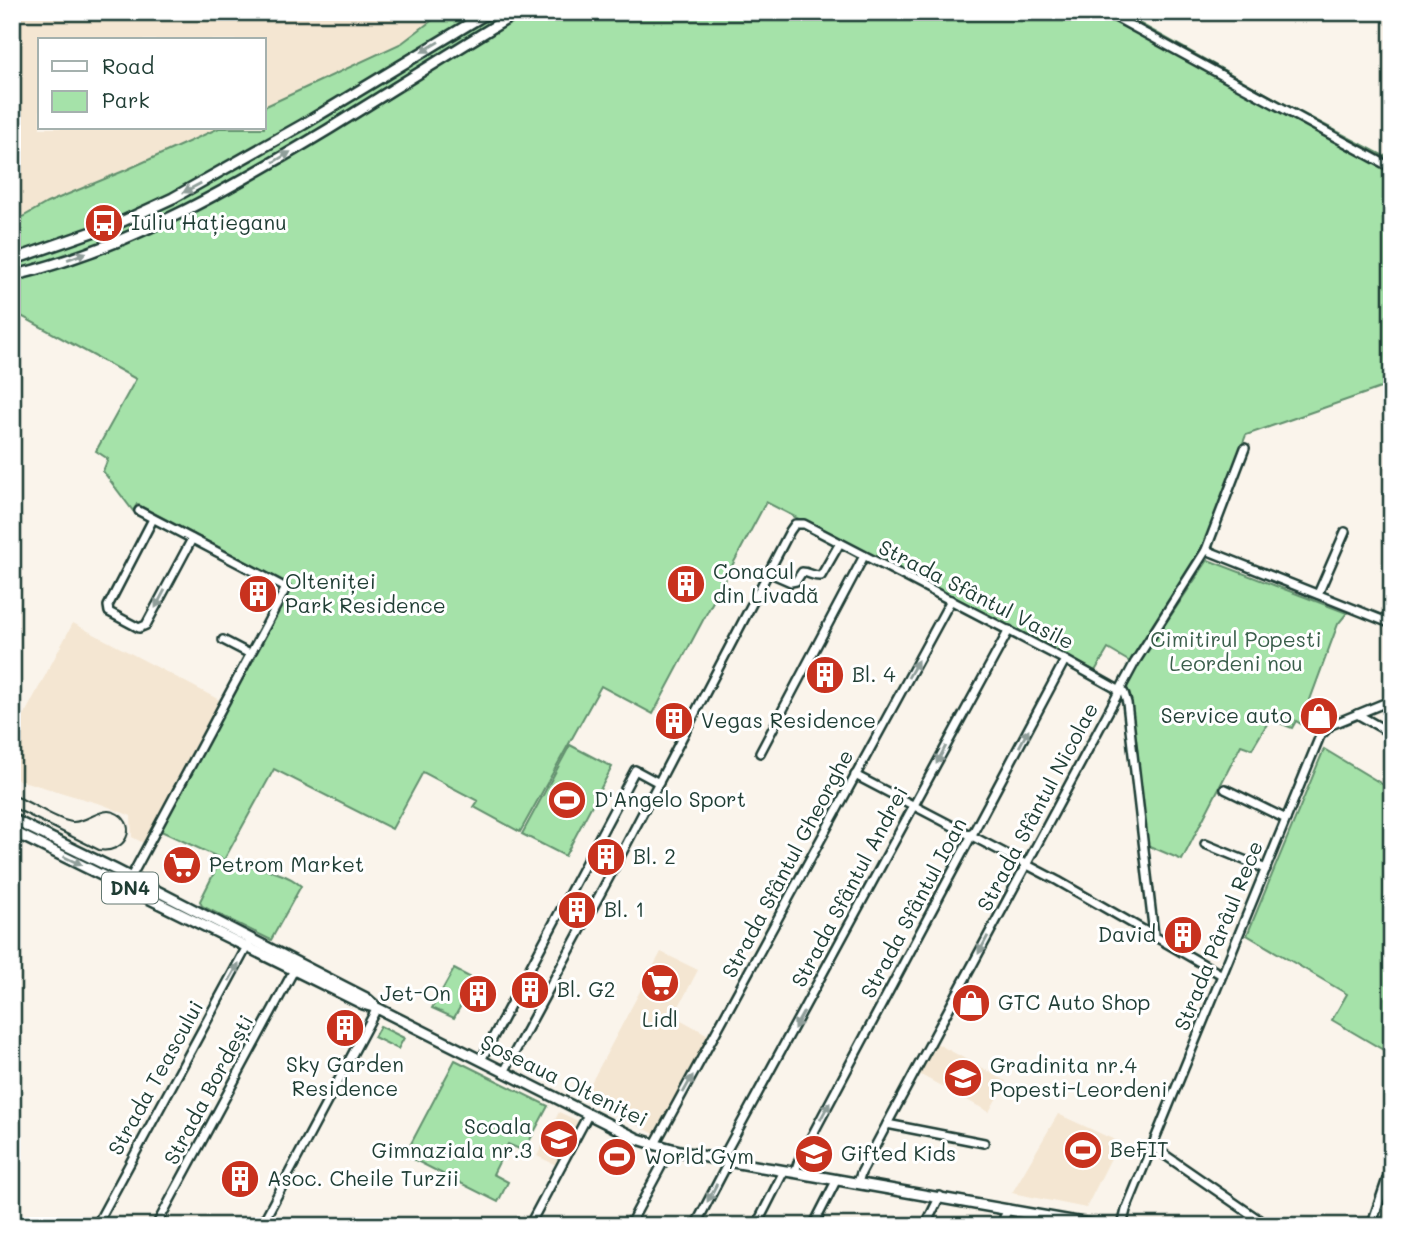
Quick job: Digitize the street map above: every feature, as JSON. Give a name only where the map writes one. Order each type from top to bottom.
[{"type":"main road","points":[[12,260],[121,222],[173,198],[245,159],[489,12]]},
{"type":"main road","points":[[12,276],[139,233],[180,214],[272,163],[519,12]]},
{"type":"main road","points":[[381,78],[389,91]]},
{"type":"main road","points":[[43,250],[48,266]]},
{"type":"main road","name":"Șoseaua Olteniței","points":[[12,819],[131,877],[294,970],[362,1004],[377,1007]]},
{"type":"main road","name":"Șoseaua Olteniței","points":[[12,831],[366,998],[377,1007],[631,1136],[726,1160],[1100,1226]]},
{"type":"street","points":[[1106,12],[1392,168]]},
{"type":"street","name":"Strada Sfântul Nicolae","points":[[858,1183],[863,1169],[1135,662],[1206,550],[1245,448]]},
{"type":"street","points":[[131,877],[286,588],[139,511]]},
{"type":"street","points":[[153,519],[108,606],[109,612],[139,628],[146,625],[192,539]]},
{"type":"street","points":[[504,1072],[790,531],[795,524],[804,524],[864,556]]},
{"type":"street","points":[[1318,594],[1345,532]]},
{"type":"street","points":[[768,572],[791,582],[796,581],[802,572],[821,576],[839,543]]},
{"type":"street","points":[[1206,550],[1392,624]]},
{"type":"street","name":"Strada Sfântul Vasile","points":[[760,753],[864,556],[1009,630],[1120,691]]},
{"type":"street","name":"Strada Sfântul Gheorghe","points":[[655,1144],[951,600]]},
{"type":"street","name":"Strada Sfântul Andrei","points":[[695,1226],[726,1160],[1009,630]]},
{"type":"street","points":[[223,640],[250,654]]},
{"type":"street","name":"Strada Sfântul Ioan","points":[[795,1172],[1065,660]]},
{"type":"street","points":[[1120,691],[1127,703],[1154,935]]},
{"type":"street","name":"Strada Pârâul Rece","points":[[1122,1226],[1126,1210],[1322,733],[1331,725],[1392,700]]},
{"type":"street","points":[[1357,714],[1392,734]]},
{"type":"street","points":[[481,1060],[635,771],[659,783]]},
{"type":"street","points":[[855,775],[1027,865],[1222,975]]},
{"type":"street","points":[[1225,789],[1286,819]]},
{"type":"street","points":[[1205,844],[1266,869]]},
{"type":"street","name":"Strada Teascului","points":[[96,1226],[250,943]]},
{"type":"street","name":"Strada Bordești","points":[[156,1226],[294,970]]},
{"type":"street","points":[[261,1226],[377,1007]]},
{"type":"street","points":[[529,1226],[588,1115]]},
{"type":"street","points":[[887,1125],[984,1143]]},
{"type":"street","points":[[1152,1146],[1268,1226]]},
{"type":"street","points":[[629,1226],[671,1148]]},
{"type":"street","points":[[1371,1226],[1392,1164]]},
{"type":"street","points":[[756,1226],[784,1171]]},
{"type":"street","points":[[813,1226],[837,1179]]},
{"type":"street","points":[[925,1226],[940,1196]]},
{"type":"street","points":[[1000,1226],[1008,1209]]},
{"type":"shaded area","points":[[12,12],[443,12],[402,43],[266,106],[266,38],[38,38],[38,130],[215,130],[47,203],[14,222],[15,135],[12,134]]},
{"type":"shaded area","points":[[73,623],[229,705],[153,848],[132,837],[131,816],[104,805],[12,778],[12,738]]},
{"type":"shaded area","points":[[661,952],[698,970],[674,1016],[712,1037],[656,1135],[584,1096]]},
{"type":"shaded area","name":"Gradinita nr.4 Popesti-Leordeni","points":[[936,1043],[1006,1081],[989,1112],[919,1074]]},
{"type":"shaded area","name":"Scoala Gimnaziala nr.3","points":[[559,1112],[580,1122],[558,1166],[537,1156]]},
{"type":"shaded area","points":[[1058,1114],[1119,1142],[1086,1208],[1012,1193]]},
{"type":"green space","points":[[443,12],[1119,12],[1392,160],[1392,384],[1246,435],[1201,553],[1132,663],[1108,649],[1095,671],[766,502],[653,714],[601,686],[520,832],[474,807],[478,801],[423,772],[392,829],[274,769],[224,860],[161,831],[291,585],[137,504],[133,511],[103,471],[108,459],[96,451],[136,379],[12,311],[12,223],[47,203],[215,130],[266,130],[266,106],[402,43]]},
{"type":"green space","name":"Cimitirul Popesti Leordeni nou","points":[[1208,560],[1347,613],[1338,624],[1301,724],[1296,721],[1292,728],[1270,719],[1252,749],[1241,745],[1182,860],[1147,845],[1127,685]]},
{"type":"green space","name":"D'Angelo Sport","points":[[570,745],[612,767],[565,856],[522,834]]},
{"type":"green space","points":[[1324,749],[1392,790],[1392,1055],[1332,1020],[1347,994],[1247,935]]},
{"type":"green space","points":[[233,863],[278,873],[301,886],[271,940],[202,906],[200,901],[218,865]]},
{"type":"green space","points":[[454,969],[475,980],[454,1018],[432,1008]]},
{"type":"green space","points":[[380,1026],[404,1038],[398,1049],[374,1037]]},
{"type":"green space","points":[[455,1060],[548,1106],[524,1151],[508,1144],[493,1174],[508,1182],[498,1202],[405,1155]]},
{"type":"tram line","points":[[12,795],[66,821],[78,822],[101,812],[112,812],[124,819],[128,832],[122,844],[116,848],[99,850],[12,807]]},
{"type":"place","name":"Iuliu Hațieganu","points":[[104,223]]},
{"type":"place","name":"Conacul din Livadă","points":[[686,584]]},
{"type":"place","name":"Olteniței Park Residence","points":[[258,594]]},
{"type":"place","name":"Bl. 4","points":[[825,675]]},
{"type":"place","name":"Service auto","points":[[1319,716]]},
{"type":"place","name":"Vegas Residence","points":[[674,721]]},
{"type":"place","name":"D'Angelo Sport","points":[[567,800]]},
{"type":"place","name":"Bl. 2","points":[[606,857]]},
{"type":"place","name":"Petrom Market","points":[[182,865]]},
{"type":"place","name":"Bl. 1","points":[[577,910]]},
{"type":"place","name":"David","points":[[1183,935]]},
{"type":"place","name":"Lidl","points":[[660,983]]},
{"type":"place","name":"Bl. G2","points":[[530,990]]},
{"type":"place","name":"Jet-On","points":[[478,994]]},
{"type":"place","name":"GTC Auto Shop","points":[[971,1003]]},
{"type":"place","name":"Sky Garden Residence","points":[[345,1028]]},
{"type":"place","name":"Gradinita nr.4 Popesti-Leordeni","points":[[963,1078]]},
{"type":"place","name":"Scoala Gimnaziala nr.3","points":[[559,1139]]},
{"type":"place","name":"BeFIT","points":[[1083,1150]]},
{"type":"place","name":"Gifted Kids","points":[[814,1154]]},
{"type":"place","name":"World Gym","points":[[617,1157]]},
{"type":"place","name":"Asoc. Cheile Turzii","points":[[240,1179]]}]
